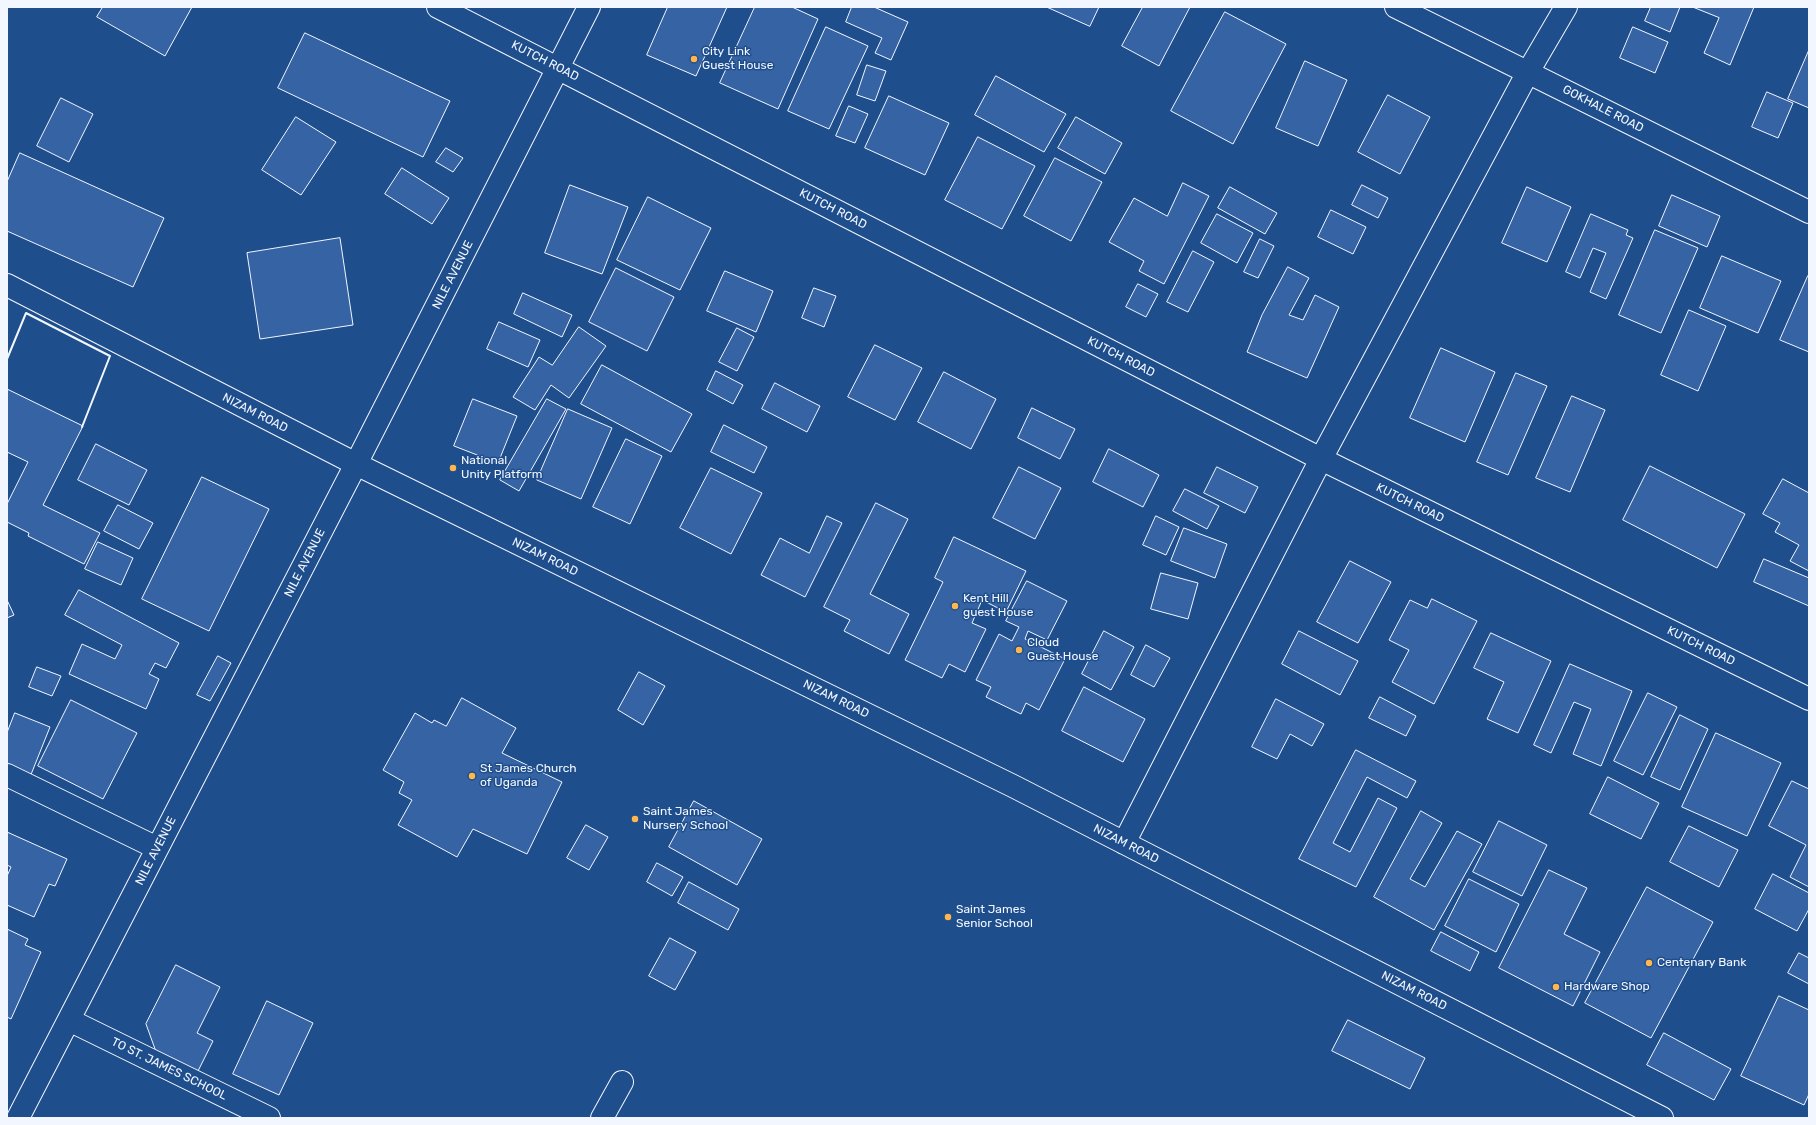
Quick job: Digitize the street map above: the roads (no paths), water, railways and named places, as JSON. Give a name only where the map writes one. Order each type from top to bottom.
[{"type":"street","name":"KUTCH ROAD","points":[[438,7],[1321,459],[1809,698]]},
{"type":"street","name":"NILE AVENUE","points":[[18,1118],[356,464],[589,7]]},
{"type":"street","name":"GOKHALE ROAD","points":[[1396,7],[1809,212]]},
{"type":"street","points":[[1124,843],[1321,459],[1528,72],[1566,7]]},
{"type":"street","name":"NIZAM ROAD","points":[[7,286],[356,464],[1013,786],[1662,1118]]},
{"type":"street","points":[[7,775],[157,848]]},
{"type":"street","name":"TO ST. JAMES SCHOOL","points":[[69,1020],[270,1118]]},
{"type":"street","points":[[602,1118],[622,1082]]},
{"type":"place","name":"City Link Guest House","points":[[694,59]]},
{"type":"place","name":"National Unity Platform","points":[[453,468]]},
{"type":"place","name":"Kent Hill guest House","points":[[955,606]]},
{"type":"place","name":"Cloud Guest House","points":[[1019,650]]},
{"type":"place","name":"St James Church of Uganda","points":[[472,776]]},
{"type":"place","name":"Saint James Nursery School","points":[[635,819]]},
{"type":"place","name":"Saint James Senior School","points":[[948,917]]},
{"type":"place","name":"Centenary Bank","points":[[1649,963]]},
{"type":"place","name":"Hardware Shop","points":[[1556,987]]}]
